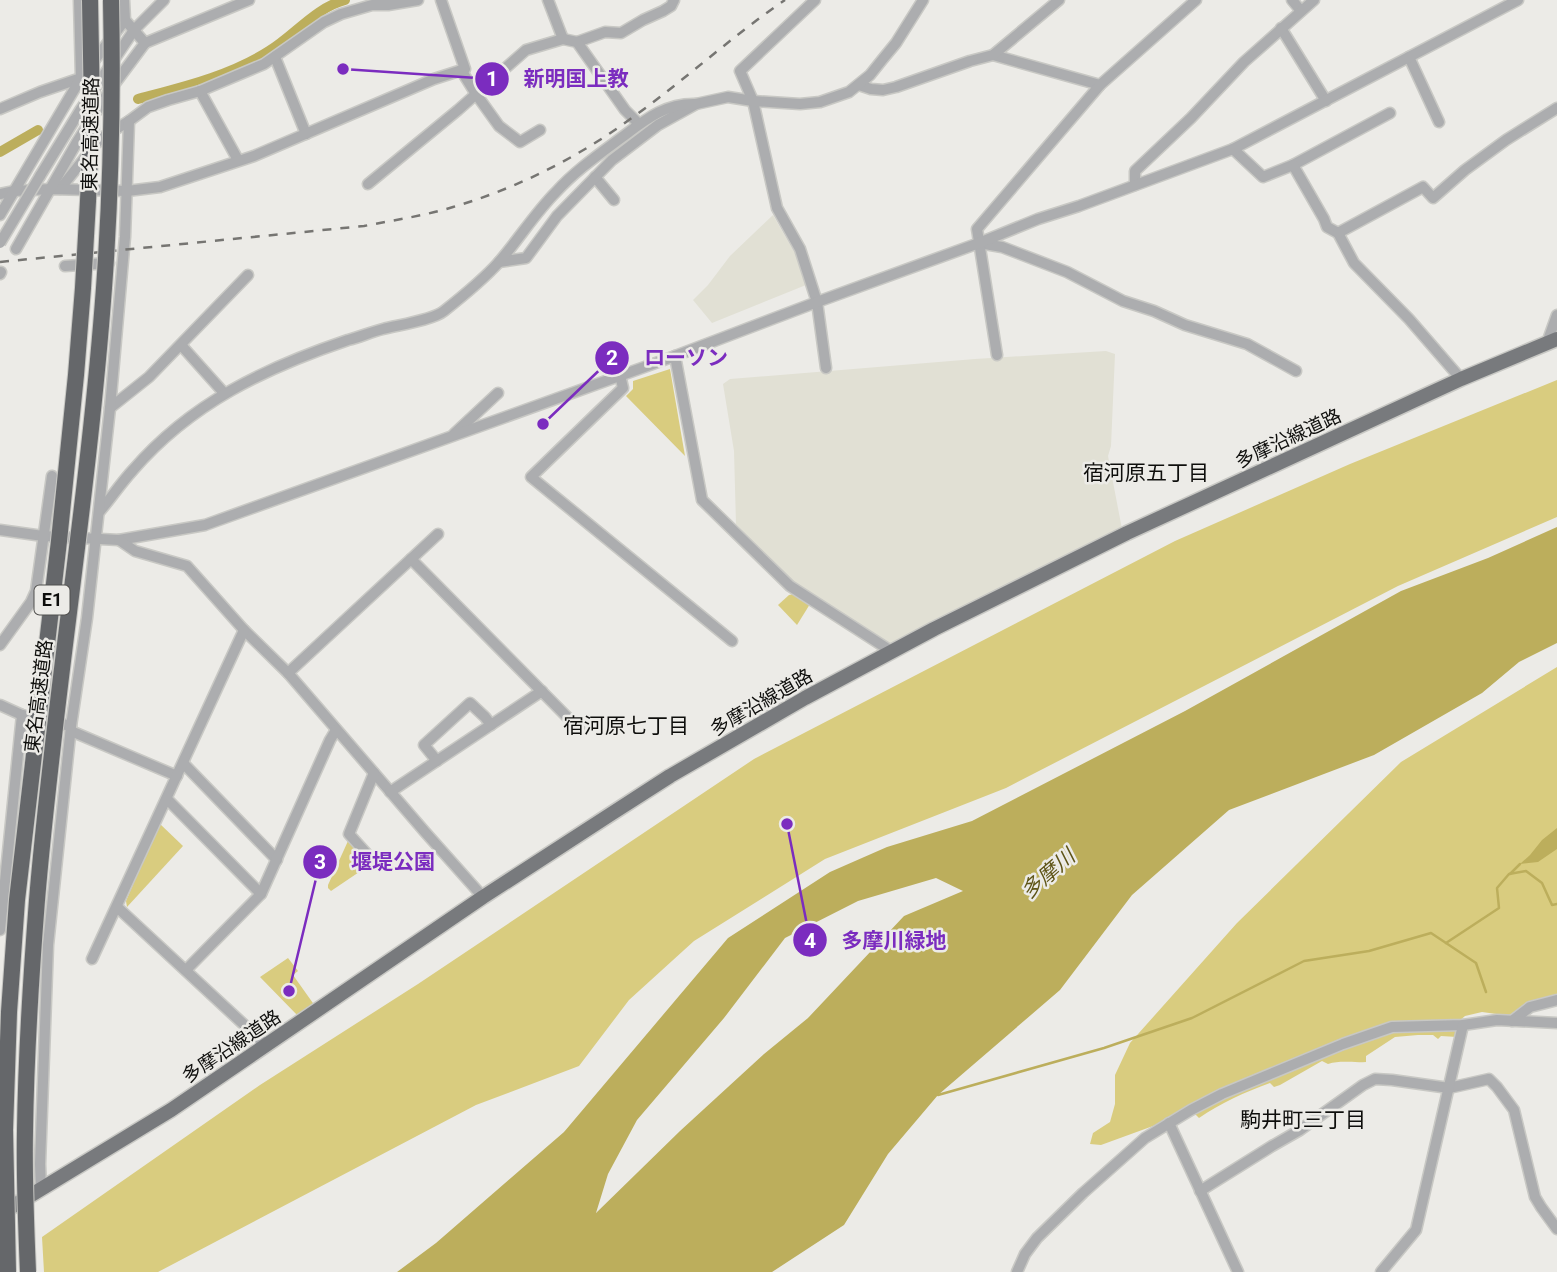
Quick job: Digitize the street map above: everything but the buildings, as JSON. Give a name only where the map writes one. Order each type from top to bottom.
[{"type":"highway","name":"東名高速道路","points":[[8,1272],[5,1130],[9,1012],[17,900],[59,541],[82,300],[89,201],[90,0]]},
{"type":"highway","name":"東名高速道路","points":[[28,1272],[25,1130],[29,1012],[40,871],[104,288],[113,102],[111,0]]},
{"type":"main road","name":"多摩沿線道路","points":[[0,1214],[125,1139],[267,1046],[483,897],[670,776],[805,698],[891,651],[1127,533],[1461,379],[1552,341]]},
{"type":"street","points":[[79,0],[81,78]]},
{"type":"street","points":[[124,0],[125,20],[145,43]]},
{"type":"street","points":[[0,243],[81,110],[134,30],[164,0]]},
{"type":"street","points":[[16,248],[55,189],[110,90],[145,43],[249,0]]},
{"type":"street","points":[[55,189],[100,139],[148,107],[200,91],[251,69],[275,57],[341,13],[372,2],[388,5],[418,0]]},
{"type":"street","points":[[0,194],[55,189],[127,191],[160,187],[254,156],[434,79],[465,69],[441,0]]},
{"type":"street","points":[[548,0],[563,39]]},
{"type":"street","points":[[368,184],[526,50],[563,39],[577,41],[605,32],[621,33],[663,11],[674,0]]},
{"type":"street","points":[[815,0],[740,71],[753,102],[777,208],[800,249],[817,302],[826,368]]},
{"type":"street","points":[[100,511],[133,469],[167,436],[224,393],[306,354],[382,329],[440,314],[499,262],[537,213],[579,169],[639,124],[666,108],[728,97],[753,102],[800,104],[820,102],[849,92],[859,85],[896,43],[923,0]]},
{"type":"street","points":[[859,85],[883,90],[993,55],[1059,0]]},
{"type":"street","points":[[998,355],[977,229],[1100,85],[1196,0]]},
{"type":"street","points":[[1292,0],[1301,11]]},
{"type":"street","points":[[1135,185],[1135,172],[1244,62],[1314,0]]},
{"type":"street","points":[[0,530],[43,536],[119,540],[205,525],[675,356],[1038,219],[1233,149],[1518,0]]},
{"type":"street","points":[[0,215],[81,78],[125,20]]},
{"type":"street","points":[[1281,27],[1326,101]]},
{"type":"street","points":[[577,41],[625,110],[639,124]]},
{"type":"street","points":[[993,55],[1100,85]]},
{"type":"street","points":[[275,57],[306,134]]},
{"type":"street","points":[[1409,57],[1439,122]]},
{"type":"street","points":[[461,70],[499,126],[520,142],[540,130]]},
{"type":"street","points":[[0,109],[81,78]]},
{"type":"street","points":[[200,91],[239,160]]},
{"type":"street","points":[[499,262],[526,258],[557,216],[612,160],[658,125],[696,104]]},
{"type":"street","points":[[1338,233],[1423,187],[1433,198],[1506,140],[1557,108]]},
{"type":"street","points":[[1233,149],[1264,177],[1293,165],[1390,113]]},
{"type":"street","points":[[41,1189],[48,945],[71,729],[100,511],[125,237],[129,121]]},
{"type":"street","points":[[1293,165],[1327,227],[1338,233],[1354,263],[1409,319],[1461,379]]},
{"type":"street","points":[[595,177],[614,200]]},
{"type":"street","points":[[979,243],[1002,247],[1067,272],[1123,301],[1185,325],[1247,344],[1296,371]]},
{"type":"street","points":[[65,266],[122,263]]},
{"type":"street","points":[[110,408],[149,377],[248,275]]},
{"type":"street","points":[[1552,341],[1557,316]]},
{"type":"street","points":[[181,345],[224,393]]},
{"type":"street","points":[[675,356],[702,500],[790,586],[891,651]]},
{"type":"street","points":[[621,375],[622,388],[531,477],[732,641]]},
{"type":"street","points":[[450,438],[498,393]]},
{"type":"street","points":[[0,645],[36,591],[52,476]]},
{"type":"street","points":[[288,673],[438,534]]},
{"type":"street","points":[[119,540],[135,551],[187,566],[244,630],[288,673],[483,897]]},
{"type":"street","points":[[411,559],[579,729]]},
{"type":"street","points":[[92,958],[244,630]]},
{"type":"street","points":[[390,792],[542,691]]},
{"type":"street","points":[[436,761],[424,745],[470,702],[491,725]]},
{"type":"street","points":[[0,705],[22,715],[71,729],[177,776]]},
{"type":"street","points":[[0,930],[4,830],[22,715]]},
{"type":"street","points":[[186,970],[261,894],[336,730]]},
{"type":"street","points":[[183,763],[276,860]]},
{"type":"street","points":[[374,773],[349,834],[376,864]]},
{"type":"street","points":[[167,799],[261,894]]},
{"type":"street","points":[[117,906],[267,1046]]},
{"type":"street","points":[[1512,1021],[1530,1007],[1557,1000]]},
{"type":"street","points":[[1017,1272],[1025,1254],[1037,1238],[1137,1145],[1169,1123],[1222,1094],[1332,1048],[1392,1027],[1462,1025],[1497,1020],[1557,1023]]},
{"type":"street","points":[[1381,1272],[1416,1230],[1462,1025]]},
{"type":"street","points":[[1200,1191],[1300,1130],[1375,1079],[1449,1088],[1489,1079],[1514,1110],[1535,1197],[1557,1229]]},
{"type":"street","points":[[1169,1123],[1238,1272]]},
{"type":"street","points":[[0,1165],[40,1164]]},
{"type":"shaded area","points":[[773,215],[796,255],[806,285],[712,323],[693,300],[730,256]]},
{"type":"shaded area","points":[[1106,351],[1115,354],[1111,446],[1108,456],[1122,529],[889,645],[793,584],[736,524],[734,451],[723,384],[730,379]]},
{"type":"shaded area","points":[[670,369],[685,456],[626,396],[633,389],[633,381]]},
{"type":"shaded area","points":[[1557,380],[1557,517],[1398,586],[1006,788],[825,859],[694,941],[629,1000],[579,1066],[476,1105],[158,1272],[44,1272],[42,1237],[260,1085],[418,984],[754,759],[1175,541],[1350,464]]},
{"type":"shaded area","points":[[794,594],[810,604],[797,625],[778,605]]},
{"type":"shaded area","points":[[1557,667],[1557,997],[1511,1016],[1482,1012],[1465,1016],[1458,1022],[1396,1023],[1164,1122],[1101,1145],[1090,1144],[1093,1133],[1110,1122],[1115,1104],[1115,1075],[1130,1043],[1237,923],[1401,762]]},
{"type":"shaded area","points":[[159,823],[183,846],[127,907],[126,901]]},
{"type":"shaded area","points":[[348,841],[353,842],[371,864],[331,891],[328,885]]},
{"type":"shaded area","points":[[288,958],[298,971],[293,975],[315,1006],[299,1017],[260,977]]},
{"type":"shaded area","points":[[1458,1029],[1457,1037],[1395,1037],[1366,1056],[1366,1062],[1328,1064],[1322,1061],[1280,1085],[1274,1087],[1270,1083],[1233,1098],[1199,1118],[1195,1114],[1249,1087],[1387,1033]]},
{"type":"water","name":"多摩川","points":[[1557,527],[1557,643],[1519,662],[1482,693],[1374,755],[1229,810],[1132,895],[1060,990],[938,1095],[888,1154],[844,1225],[772,1272],[397,1272],[436,1243],[564,1132],[728,938],[830,872],[887,847],[972,821],[1185,711],[1401,591],[1488,558]],"holes":[[[936,878],[963,891],[904,916],[808,1018],[764,1054],[680,1131],[596,1213],[608,1174],[637,1120],[724,1018],[785,938],[858,901]]]},
{"type":"water","points":[[1557,828],[1557,849],[1538,862],[1520,864],[1542,840]]},
{"type":"waterway","points":[[138,99],[206,80],[254,60],[324,9],[345,0]]},
{"type":"waterway","points":[[0,152],[38,130]]},
{"type":"waterway","points":[[1510,874],[1520,864]]},
{"type":"waterway","points":[[1446,943],[1499,908],[1497,888],[1509,874],[1526,871],[1542,883],[1552,905],[1557,904]]},
{"type":"waterway","points":[[938,1095],[1104,1048],[1192,1018],[1304,961],[1369,951],[1431,933],[1476,963],[1486,992]]},
{"type":"railway","points":[[0,262],[364,226],[431,213],[501,191],[547,170],[612,132],[785,0]]},
{"type":"place","name":"新明国上教","points":[[343,69]]},
{"type":"place","name":"ローソン","points":[[543,424]]},
{"type":"place","name":"多摩川緑地","points":[[787,824]]},
{"type":"place","name":"堰堤公園","points":[[289,991]]},
{"type":"district","name":"宿河原五丁目","points":[[1146,473]]},
{"type":"district","name":"宿河原七丁目","points":[[626,726]]},
{"type":"district","name":"駒井町三丁目","points":[[1303,1120]]}]
